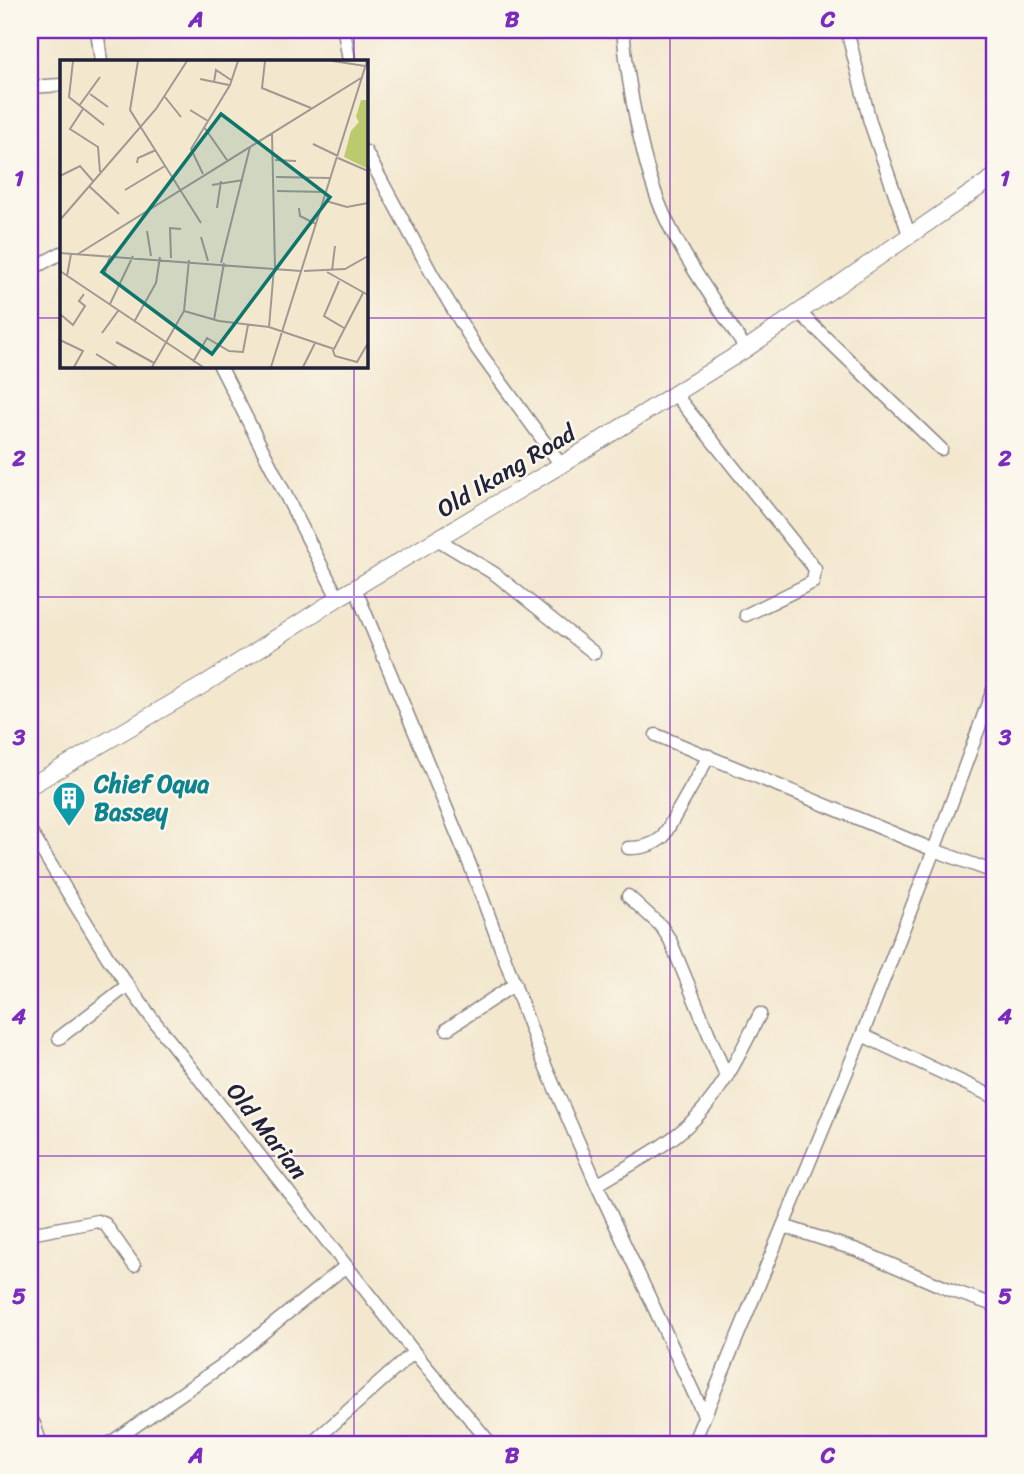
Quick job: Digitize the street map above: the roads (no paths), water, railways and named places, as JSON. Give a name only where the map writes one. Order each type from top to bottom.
[{"type":"highway","points":[[30,1426],[36,1444]]},
{"type":"street","points":[[97,30],[100,60]]},
{"type":"street","points":[[344,30],[349,60]]},
{"type":"street","points":[[624,30],[632,97],[651,177],[664,215],[683,251],[746,349]]},
{"type":"street","points":[[847,30],[870,122],[910,237]]},
{"type":"street","points":[[30,87],[60,85]]},
{"type":"street","points":[[368,156],[477,349],[561,465]]},
{"type":"street","name":"Old Ikang Road","points":[[30,786],[203,685],[338,598],[675,394],[800,313],[994,177]]},
{"type":"street","points":[[30,270],[60,254]]},
{"type":"street","points":[[800,313],[941,449]]},
{"type":"street","points":[[221,368],[338,598]]},
{"type":"street","points":[[675,394],[815,569],[813,582],[746,615]]},
{"type":"street","points":[[437,539],[495,574],[594,653]]},
{"type":"street","points":[[355,588],[470,865],[541,1056],[597,1185],[704,1415]]},
{"type":"street","points":[[693,1444],[862,1035],[994,687]]},
{"type":"street","points":[[656,735],[934,850],[994,872]]},
{"type":"street","points":[[628,848],[655,844],[663,837],[709,756]]},
{"type":"street","name":"Old Marian","points":[[30,831],[128,985],[414,1352],[491,1444]]},
{"type":"street","points":[[628,896],[661,926],[670,940],[727,1077]]},
{"type":"street","points":[[447,1029],[515,984]]},
{"type":"street","points":[[59,1038],[128,985]]},
{"type":"street","points":[[597,1185],[686,1127],[700,1114],[727,1077],[760,1014]]},
{"type":"street","points":[[862,1035],[994,1097]]},
{"type":"street","points":[[30,1234],[98,1221],[105,1224],[134,1265]]},
{"type":"street","points":[[783,1226],[857,1250],[994,1306]]},
{"type":"street","points":[[110,1444],[224,1364],[346,1266]]},
{"type":"street","points":[[310,1444],[414,1352]]},
{"type":"place","name":"Chief Oqua Bassey","points":[[69,828]]}]
